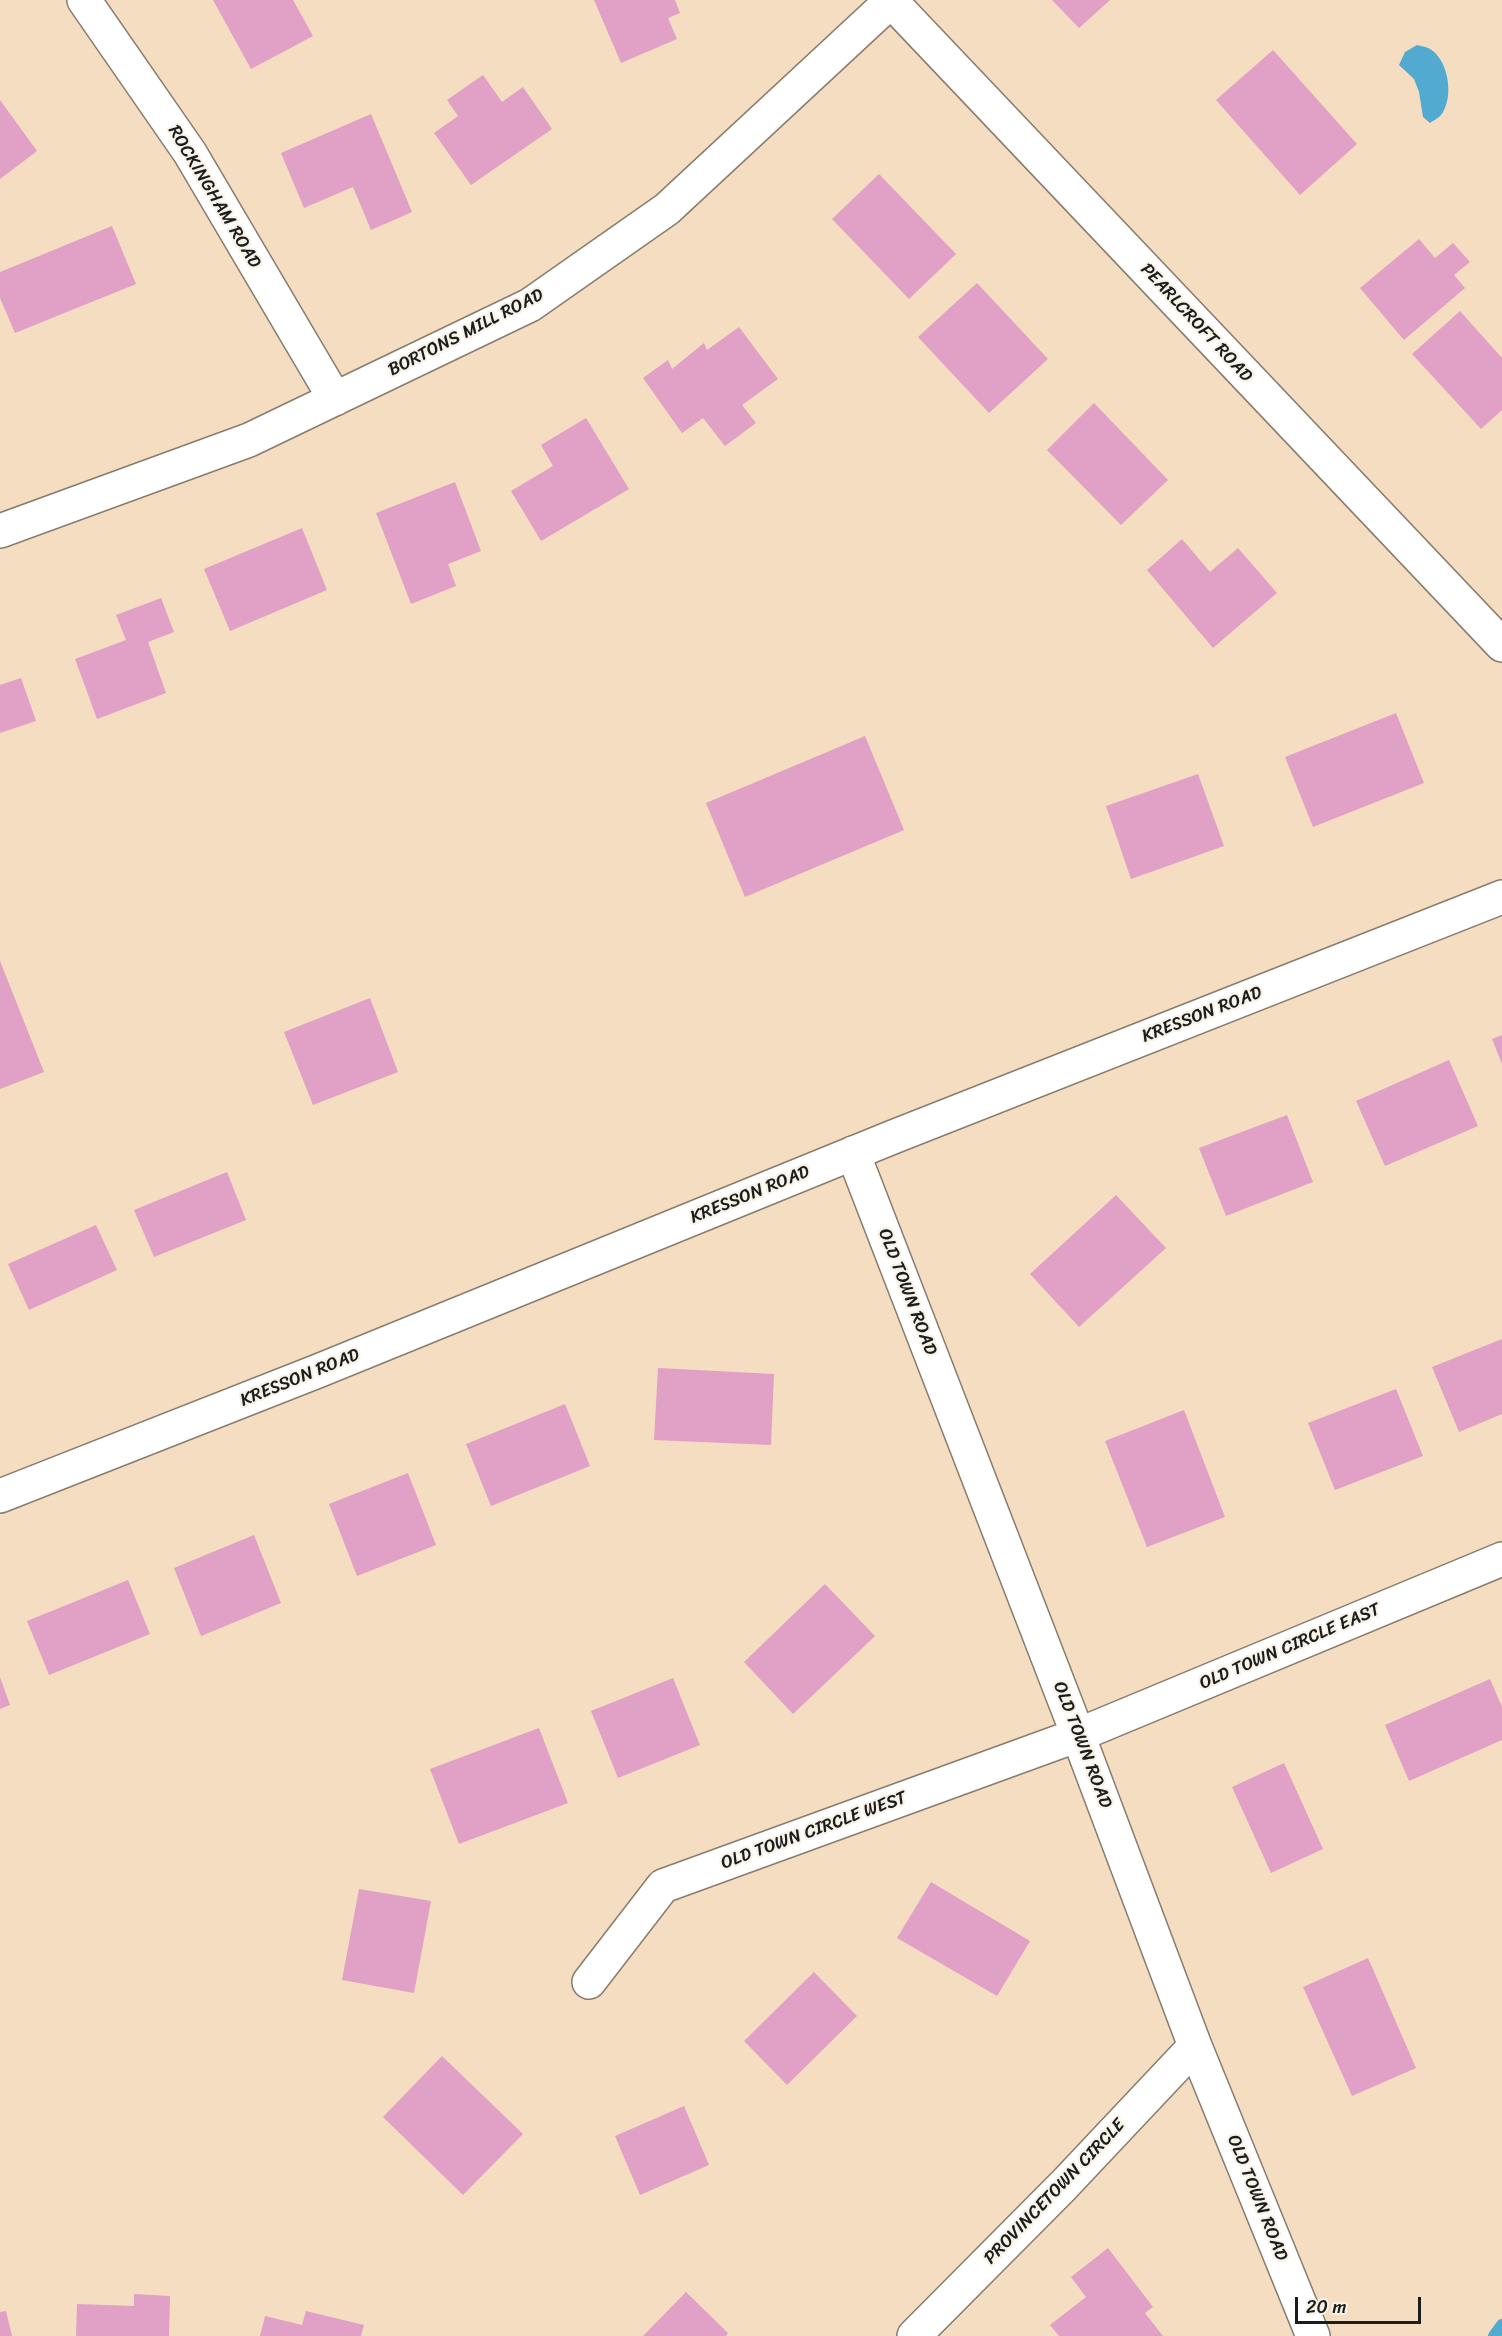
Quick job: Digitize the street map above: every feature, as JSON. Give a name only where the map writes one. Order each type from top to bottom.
[{"type":"street","name":"ROCKINGHAM ROAD","points":[[84,0],[190,153],[334,399]]},
{"type":"street","name":"BORTONS MILL ROAD","points":[[0,531],[249,440],[530,305],[667,209],[891,1]]},
{"type":"street","name":"PEARLCROFT ROAD","points":[[891,1],[1502,645]]},
{"type":"street","name":"KRESSON ROAD","points":[[0,1496],[329,1366],[853,1153],[1502,897]]},
{"type":"street","name":"OLD TOWN ROAD","points":[[853,1153],[1078,1735],[1195,2046],[1313,2336]]},
{"type":"street","name":"OLD TOWN CIRCLE EAST","points":[[1078,1735],[1502,1559]]},
{"type":"street","name":"OLD TOWN CIRCLE WEST","points":[[589,1982],[663,1886],[1078,1735]]},
{"type":"street","name":"PROVINCETOWN CIRCLE","points":[[914,2336],[1064,2185],[1195,2046]]},
{"type":"water","points":[[1417,45],[1429,48],[1436,54],[1447,77],[1447,103],[1438,118],[1430,123],[1423,117],[1419,92],[1414,79],[1399,65],[1405,52]]},
{"type":"building","points":[[213,0],[293,0],[313,36],[251,69]]},
{"type":"building","points":[[594,0],[675,0],[680,13],[668,18],[677,39],[621,63]]},
{"type":"building","points":[[1052,0],[1110,0],[1079,28]]},
{"type":"building","points":[[1273,50],[1357,144],[1300,195],[1216,100]]},
{"type":"building","points":[[483,75],[502,102],[523,87],[552,129],[471,185],[434,133],[458,116],[447,100]]},
{"type":"building","points":[[0,100],[37,151],[0,179]]},
{"type":"building","points":[[371,114],[412,212],[371,230],[353,187],[304,208],[281,153]]},
{"type":"building","points":[[879,174],[956,254],[909,299],[832,219]]},
{"type":"building","points":[[112,226],[136,284],[15,333],[0,298],[0,272]]},
{"type":"building","points":[[1419,239],[1435,258],[1453,243],[1470,262],[1454,275],[1465,288],[1404,340],[1360,288]]},
{"type":"building","points":[[977,283],[1048,359],[989,413],[918,337]]},
{"type":"building","points":[[1460,311],[1502,358],[1502,410],[1481,429],[1412,354]]},
{"type":"building","points":[[739,327],[778,379],[742,405],[756,423],[725,446],[703,418],[682,433],[643,378],[668,360],[672,369],[704,343],[707,350]]},
{"type":"building","points":[[1094,403],[1168,480],[1121,525],[1047,450]]},
{"type":"building","points":[[586,418],[629,489],[541,541],[511,491],[553,466],[541,445]]},
{"type":"building","points":[[455,482],[481,551],[448,564],[456,586],[411,604],[376,513]]},
{"type":"building","points":[[302,528],[327,590],[230,631],[204,569]]},
{"type":"building","points":[[1182,539],[1210,572],[1238,548],[1277,593],[1213,648],[1147,570]]},
{"type":"building","points":[[161,598],[174,632],[148,642],[166,693],[97,719],[75,659],[126,640],[116,615]]},
{"type":"building","points":[[21,678],[36,721],[0,733],[0,685]]},
{"type":"building","points":[[1396,713],[1424,783],[1313,827],[1285,757]]},
{"type":"building","points":[[865,736],[904,830],[745,897],[706,803]]},
{"type":"building","points":[[1198,774],[1224,846],[1131,879],[1106,806]]},
{"type":"building","points":[[0,961],[44,1072],[0,1089]]},
{"type":"building","points":[[370,998],[398,1072],[313,1105],[284,1032]]},
{"type":"building","points":[[1502,1035],[1502,1064],[1492,1039]]},
{"type":"building","points":[[1449,1060],[1478,1126],[1385,1166],[1356,1101]]},
{"type":"building","points":[[1287,1115],[1313,1182],[1226,1216],[1199,1148]]},
{"type":"building","points":[[227,1172],[246,1220],[154,1257],[134,1210]]},
{"type":"building","points":[[1116,1195],[1166,1248],[1079,1327],[1030,1274]]},
{"type":"building","points":[[96,1225],[117,1270],[29,1310],[8,1264]]},
{"type":"building","points":[[1502,1339],[1502,1414],[1459,1432],[1432,1367]]},
{"type":"building","points":[[658,1368],[774,1374],[771,1445],[654,1440]]},
{"type":"building","points":[[1396,1389],[1423,1456],[1335,1490],[1308,1423]]},
{"type":"building","points":[[565,1404],[590,1466],[491,1506],[466,1444]]},
{"type":"building","points":[[1184,1410],[1225,1517],[1147,1547],[1105,1441]]},
{"type":"building","points":[[408,1473],[436,1545],[357,1576],[329,1504]]},
{"type":"building","points":[[254,1535],[281,1603],[201,1636],[174,1568]]},
{"type":"building","points":[[128,1580],[150,1634],[49,1675],[27,1621]]},
{"type":"building","points":[[825,1584],[875,1636],[793,1714],[744,1662]]},
{"type":"building","points":[[0,1677],[10,1705],[0,1709]]},
{"type":"building","points":[[673,1678],[700,1745],[618,1778],[591,1711]]},
{"type":"building","points":[[1490,1679],[1502,1707],[1502,1740],[1409,1781],[1385,1725]]},
{"type":"building","points":[[539,1728],[568,1803],[459,1844],[430,1769]]},
{"type":"building","points":[[1284,1763],[1323,1849],[1271,1873],[1232,1787]]},
{"type":"building","points":[[931,1882],[1030,1941],[997,1996],[897,1938]]},
{"type":"building","points":[[359,1889],[431,1901],[414,1993],[342,1980]]},
{"type":"building","points":[[1368,1958],[1416,2068],[1352,2096],[1303,1987]]},
{"type":"building","points":[[814,1972],[857,2016],[787,2085],[744,2041]]},
{"type":"building","points":[[442,2056],[523,2134],[463,2195],[383,2117]]},
{"type":"building","points":[[684,2106],[709,2165],[640,2195],[615,2136]]},
{"type":"building","points":[[1108,2248],[1153,2307],[1145,2313],[1163,2336],[1059,2336],[1050,2325],[1086,2297],[1071,2277]]},
{"type":"building","points":[[686,2292],[728,2333],[726,2336],[643,2336]]},
{"type":"building","points":[[134,2294],[170,2296],[169,2336],[76,2336],[77,2304],[134,2306]]},
{"type":"building","points":[[6,2311],[12,2336],[0,2336],[0,2312]]},
{"type":"building","points":[[306,2311],[364,2325],[361,2336],[260,2336],[265,2316],[302,2325]]},
{"type":"waterway","points":[[1494,2336],[1502,2325]]}]
